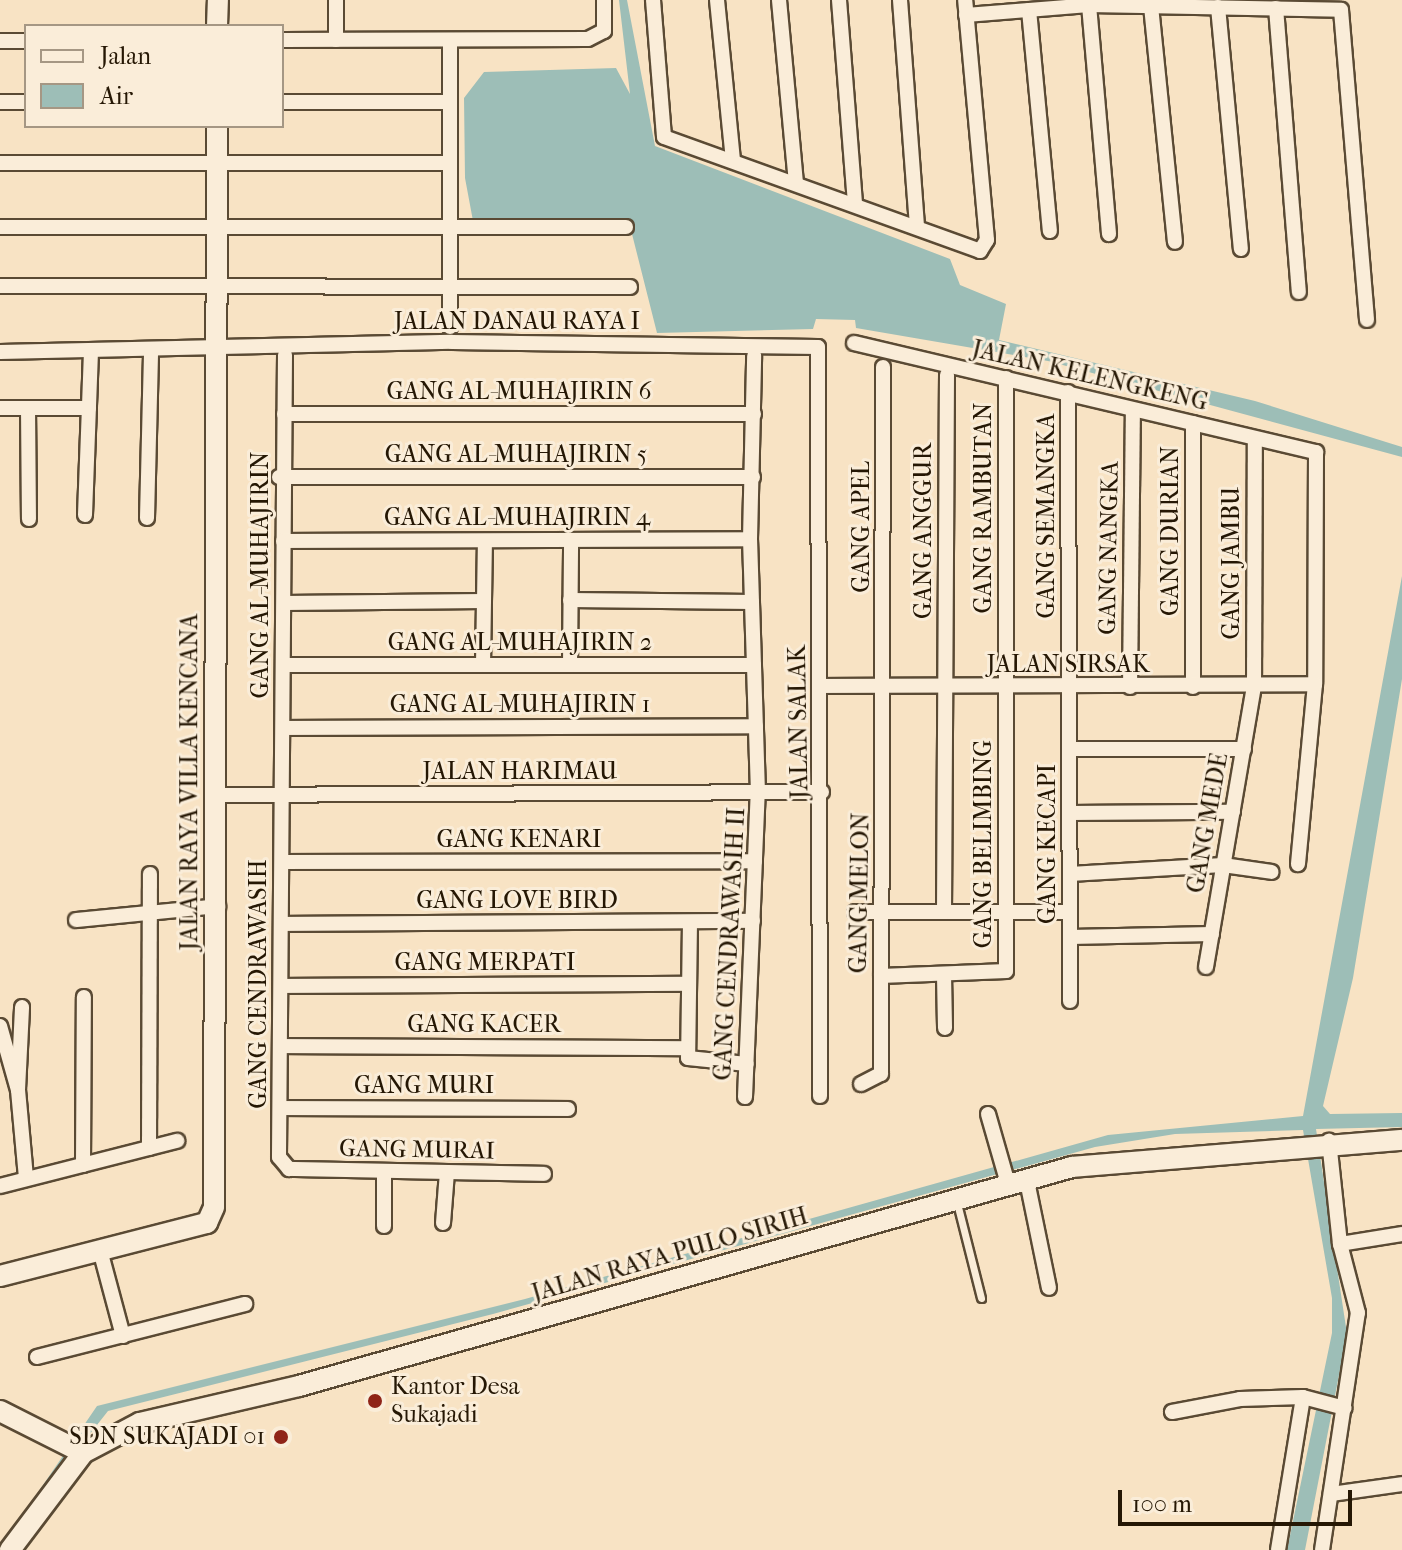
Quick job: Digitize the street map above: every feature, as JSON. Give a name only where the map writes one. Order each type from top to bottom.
[{"type":"street","points":[[217,24],[218,0]]},
{"type":"street","points":[[336,0],[336,40]]},
{"type":"street","points":[[284,40],[599,36],[604,0]]},
{"type":"street","points":[[653,0],[664,137],[980,251],[987,245],[966,7],[1029,10],[1089,5],[1218,7],[1342,13],[1367,320]]},
{"type":"street","points":[[717,0],[733,161]]},
{"type":"street","points":[[779,0],[796,183]]},
{"type":"street","points":[[839,0],[855,204]]},
{"type":"street","points":[[900,0],[917,226]]},
{"type":"street","points":[[1089,5],[1109,234]]},
{"type":"street","points":[[1151,6],[1175,242]]},
{"type":"street","points":[[1218,7],[1241,249]]},
{"type":"street","points":[[1276,8],[1299,292]]},
{"type":"street","points":[[1029,10],[1050,231]]},
{"type":"street","points":[[450,40],[450,327]]},
{"type":"street","points":[[0,41],[24,41]]},
{"type":"street","points":[[0,102],[24,102]]},
{"type":"street","points":[[284,102],[450,102]]},
{"type":"street","name":"JALAN RAYA VILLA KENCANA","points":[[0,1276],[207,1223],[213,1214],[219,795],[215,346],[217,128]]},
{"type":"street","points":[[0,163],[450,163]]},
{"type":"street","points":[[0,227],[626,227]]},
{"type":"street","points":[[0,286],[630,287]]},
{"type":"street","name":"JALAN KELENGKENG","points":[[854,343],[1316,452],[1315,684]]},
{"type":"street","name":"JALAN DANAU RAYA I","points":[[0,352],[151,352],[215,346],[818,347]]},
{"type":"street","name":"JALAN SALAK","points":[[818,347],[822,792],[820,1096]]},
{"type":"street","points":[[85,515],[91,352]]},
{"type":"street","points":[[147,518],[151,352]]},
{"type":"street","name":"GANG AL-MUHAJIRIN","points":[[282,795],[285,665],[279,477],[285,355]]},
{"type":"street","name":"GANG CENDRAWASIH II","points":[[745,1097],[758,793],[750,539],[754,356]]},
{"type":"street","name":"GANG APEL","points":[[883,367],[885,686]]},
{"type":"street","name":"GANG ANGGUR","points":[[944,912],[947,375]]},
{"type":"street","name":"GANG RAMBUTAN","points":[[1006,378],[1007,687]]},
{"type":"street","name":"GANG SEMANGKA","points":[[1068,392],[1070,687]]},
{"type":"street","points":[[0,408],[89,408]]},
{"type":"street","points":[[28,408],[29,519]]},
{"type":"street","name":"GANG NANGKA","points":[[1130,687],[1133,410]]},
{"type":"street","name":"GANG AL-MUHAJIRIN 6","points":[[284,414],[754,414]]},
{"type":"street","name":"GANG DURIAN","points":[[1193,423],[1193,687]]},
{"type":"street","name":"GANG JAMBU","points":[[1254,687],[1255,439]]},
{"type":"street","name":"GANG AL-MUHAJIRIN 5","points":[[279,477],[753,477]]},
{"type":"street","name":"GANG AL-MUHAJIRIN 4","points":[[283,541],[750,539]]},
{"type":"street","points":[[570,665],[571,540]]},
{"type":"street","points":[[483,665],[485,541]]},
{"type":"street","points":[[570,600],[752,602]]},
{"type":"street","points":[[284,603],[484,601]]},
{"type":"street","name":"GANG AL-MUHAJIRIN 2","points":[[285,665],[754,665]]},
{"type":"street","points":[[1298,864],[1315,684]]},
{"type":"street","name":"JALAN SIRSAK","points":[[821,686],[1254,687],[1315,684]]},
{"type":"street","name":"GANG MELON","points":[[861,1084],[881,1074],[885,686]]},
{"type":"street","name":"GANG BELIMBING","points":[[881,976],[1003,974],[1007,687]]},
{"type":"street","name":"GANG KECAPI","points":[[1070,687],[1070,1001]]},
{"type":"street","name":"GANG MEDE","points":[[1206,967],[1254,687]]},
{"type":"street","name":"GANG AL-MUHAJIRIN 1","points":[[284,728],[756,726]]},
{"type":"street","points":[[1070,749],[1244,749]]},
{"type":"street","name":"JALAN HARIMAU","points":[[219,795],[822,792]]},
{"type":"street","name":"GANG CENDRAWASIH","points":[[282,795],[279,1157],[289,1169]]},
{"type":"street","points":[[1070,813],[1233,812]]},
{"type":"street","name":"GANG KENARI","points":[[282,862],[755,861]]},
{"type":"street","points":[[1070,874],[1223,865],[1272,872]]},
{"type":"street","points":[[149,1148],[150,874]]},
{"type":"street","points":[[76,920],[149,909],[218,906]]},
{"type":"street","points":[[855,912],[1070,912]]},
{"type":"street","name":"GANG LOVE BIRD","points":[[282,924],[753,921]]},
{"type":"street","points":[[690,922],[686,1048],[694,1064],[747,1064]]},
{"type":"street","points":[[1070,937],[1212,934]]},
{"type":"street","points":[[944,975],[945,1028]]},
{"type":"street","name":"GANG MERPATI","points":[[281,986],[688,984]]},
{"type":"street","points":[[83,1165],[84,997]]},
{"type":"street","points":[[22,1007],[18,1090],[26,1178]]},
{"type":"street","points":[[0,1026],[18,1090]]},
{"type":"street","name":"GANG KACER","points":[[281,1046],[686,1048]]},
{"type":"street","name":"GANG MURI","points":[[281,1108],[568,1109]]},
{"type":"street","points":[[988,1114],[1001,1161],[1014,1183],[1049,1288]]},
{"type":"street","name":"JALAN RAYA PULO SIRIH","points":[[17,1547],[82,1453],[140,1423],[299,1386],[957,1203],[1014,1183],[1107,1160],[1325,1142],[1402,1140]]},
{"type":"street","points":[[0,1186],[177,1141]]},
{"type":"street","points":[[1322,1550],[1340,1407],[1358,1313],[1340,1244],[1325,1142]]},
{"type":"street","name":"GANG MURAI","points":[[289,1169],[544,1174]]},
{"type":"street","points":[[384,1171],[384,1226]]},
{"type":"street","points":[[443,1223],[447,1172]]},
{"type":"street","points":[[1340,1244],[1402,1234]]},
{"type":"street","points":[[100,1250],[123,1336]]},
{"type":"street","points":[[37,1357],[245,1304]]},
{"type":"street","points":[[1172,1412],[1202,1402],[1306,1398],[1340,1407]]},
{"type":"street","points":[[1278,1550],[1306,1398]]},
{"type":"street","points":[[0,1411],[82,1453]]},
{"type":"street","points":[[1331,1494],[1402,1484]]},
{"type":"lane","points":[[957,1203],[981,1298]]},
{"type":"water","points":[[619,0],[627,0],[655,146],[950,259],[960,285],[1006,304],[999,340],[1255,401],[1402,447],[1402,457],[1048,361],[856,328],[855,320],[816,319],[813,329],[657,333],[632,234],[489,230],[473,221],[465,178],[464,98],[484,72],[616,68],[630,94]]},
{"type":"water","points":[[1402,576],[1402,679],[1353,978],[1323,1106],[1330,1114],[1402,1113],[1402,1127],[1316,1129],[1347,1334],[1305,1550],[1287,1550],[1332,1333],[1332,1298],[1303,1130],[1175,1134],[1095,1147],[493,1314],[108,1411],[0,1548],[97,1406],[525,1299],[1108,1135],[1303,1116]]},
{"type":"place","name":"Kantor Desa Sukajadi","points":[[375,1401]]},
{"type":"place","name":"SDN SUKAJADI 01","points":[[281,1437]]}]
